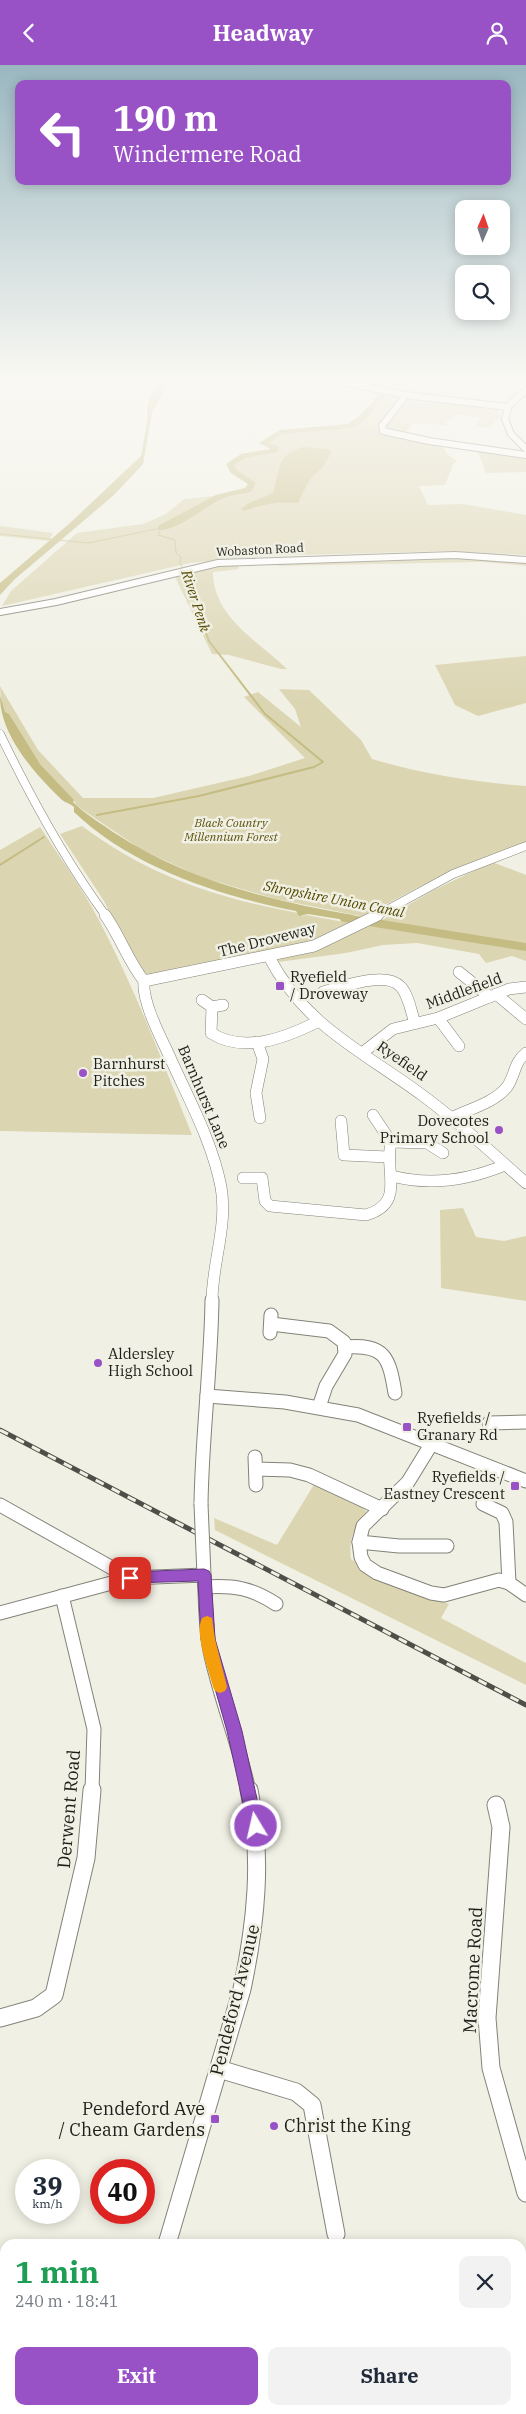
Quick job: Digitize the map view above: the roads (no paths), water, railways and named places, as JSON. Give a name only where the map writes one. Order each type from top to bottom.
[{"type":"street","name":"Wobaston Road","points":[[0,611],[64,601],[218,563],[454,555],[526,559]]},
{"type":"street","name":"Barnhurst Lane","points":[[0,734],[38,810],[84,885],[112,926],[132,966],[144,981],[143,989],[157,1029],[206,1137],[219,1179],[222,1218],[213,1271],[211,1358],[202,1449],[201,1504],[205,1581]]},
{"type":"street","name":"The Droveway","points":[[144,981],[270,957],[314,946],[358,926],[453,875],[526,847]]},
{"type":"street","name":"Ryefield","points":[[270,957],[280,977],[294,997],[318,1022],[451,1118],[526,1183]]},
{"type":"street","points":[[459,972],[526,1019]]},
{"type":"street","points":[[323,992],[339,991],[359,981],[390,981],[398,984],[415,1023]]},
{"type":"street","name":"Middlefield","points":[[362,1053],[389,1031],[438,1018],[509,989],[526,987]]},
{"type":"street","points":[[202,1001],[217,1006],[210,1028],[216,1037],[231,1042],[258,1043],[283,1037],[318,1022]]},
{"type":"street","points":[[438,1018],[461,1048]]},
{"type":"street","points":[[258,1043],[263,1059],[256,1093],[259,1114],[271,1111]]},
{"type":"street","points":[[451,1118],[504,1091],[511,1081],[518,1059],[526,1053]]},
{"type":"street","points":[[243,1178],[262,1178],[265,1201],[270,1206],[366,1215],[380,1211],[387,1205],[392,1176],[388,1157],[390,1142],[373,1115]]},
{"type":"street","points":[[341,1121],[344,1155],[388,1157]]},
{"type":"street","points":[[390,1142],[426,1143],[443,1153]]},
{"type":"street","points":[[392,1176],[402,1179],[457,1179],[476,1176],[505,1165]]},
{"type":"street","points":[[270,1324],[329,1331],[341,1337],[346,1347],[345,1353],[326,1386],[319,1407]]},
{"type":"street","points":[[346,1347],[364,1345],[383,1353],[390,1361],[395,1393]]},
{"type":"street","points":[[207,1396],[285,1402],[358,1415],[526,1481]]},
{"type":"street","points":[[489,1423],[526,1422]]},
{"type":"street","points":[[432,1443],[408,1482],[363,1526],[359,1542],[361,1557],[365,1565],[377,1573],[431,1593],[444,1595],[499,1580],[509,1583],[526,1595]]},
{"type":"street","points":[[256,1485],[255,1463],[309,1475],[382,1509]]},
{"type":"street","points":[[0,1505],[130,1578]]},
{"type":"street","points":[[483,1505],[502,1513],[506,1522],[509,1583]]},
{"type":"street","points":[[359,1542],[399,1546],[447,1546]]},
{"type":"street","points":[[0,1613],[130,1578],[205,1581],[248,1587],[276,1604]]},
{"type":"street","name":"Pendeford Avenue","points":[[168,2239],[219,2069],[251,1949],[258,1901],[257,1842],[250,1795],[208,1639],[205,1581]]},
{"type":"street","name":"Derwent Road","points":[[0,2018],[33,2010],[46,2004],[54,1995],[86,1858],[92,1802],[94,1729],[62,1596]]},
{"type":"street","name":"Macrome Road","points":[[496,1805],[501,1827],[488,2018],[491,2068],[526,2193]]},
{"type":"street","points":[[219,2069],[296,2092],[312,2105],[336,2234]]},
{"type":"waterway","name":"River Penk","points":[[161,528],[219,497],[248,490],[252,485]]},
{"type":"waterway","points":[[0,534],[88,543],[161,528],[158,535],[175,540],[176,553],[181,557],[180,562],[199,614]]},
{"type":"waterway","name":"River Penk","points":[[97,815],[199,796],[314,767],[323,762],[265,714],[209,641],[198,612]]},
{"type":"waterway","name":"River Penk","points":[[0,865],[44,837]]},
{"type":"waterway","name":"Shropshire Union Canal","points":[[344,918],[526,947]]},
{"type":"railway","points":[[0,1430],[526,1705]]},
{"type":"place","name":"Ryefield / Droveway","points":[[280,986]]},
{"type":"place","name":"Barnhurst Pitches","points":[[83,1073]]},
{"type":"place","name":"Dovecotes Primary School","points":[[499,1130]]},
{"type":"place","name":"Aldersley High School","points":[[98,1363]]},
{"type":"place","name":"Ryefields / Granary Rd","points":[[407,1427]]},
{"type":"place","name":"Ryefields / Eastney Crescent","points":[[515,1486]]},
{"type":"place","name":"Pendeford Ave / Cheam Gardens","points":[[215,2119]]},
{"type":"place","name":"Christ the King","points":[[274,2126]]},
{"type":"park label","name":"Black Country Millennium Forest","points":[[231,830]]}]
